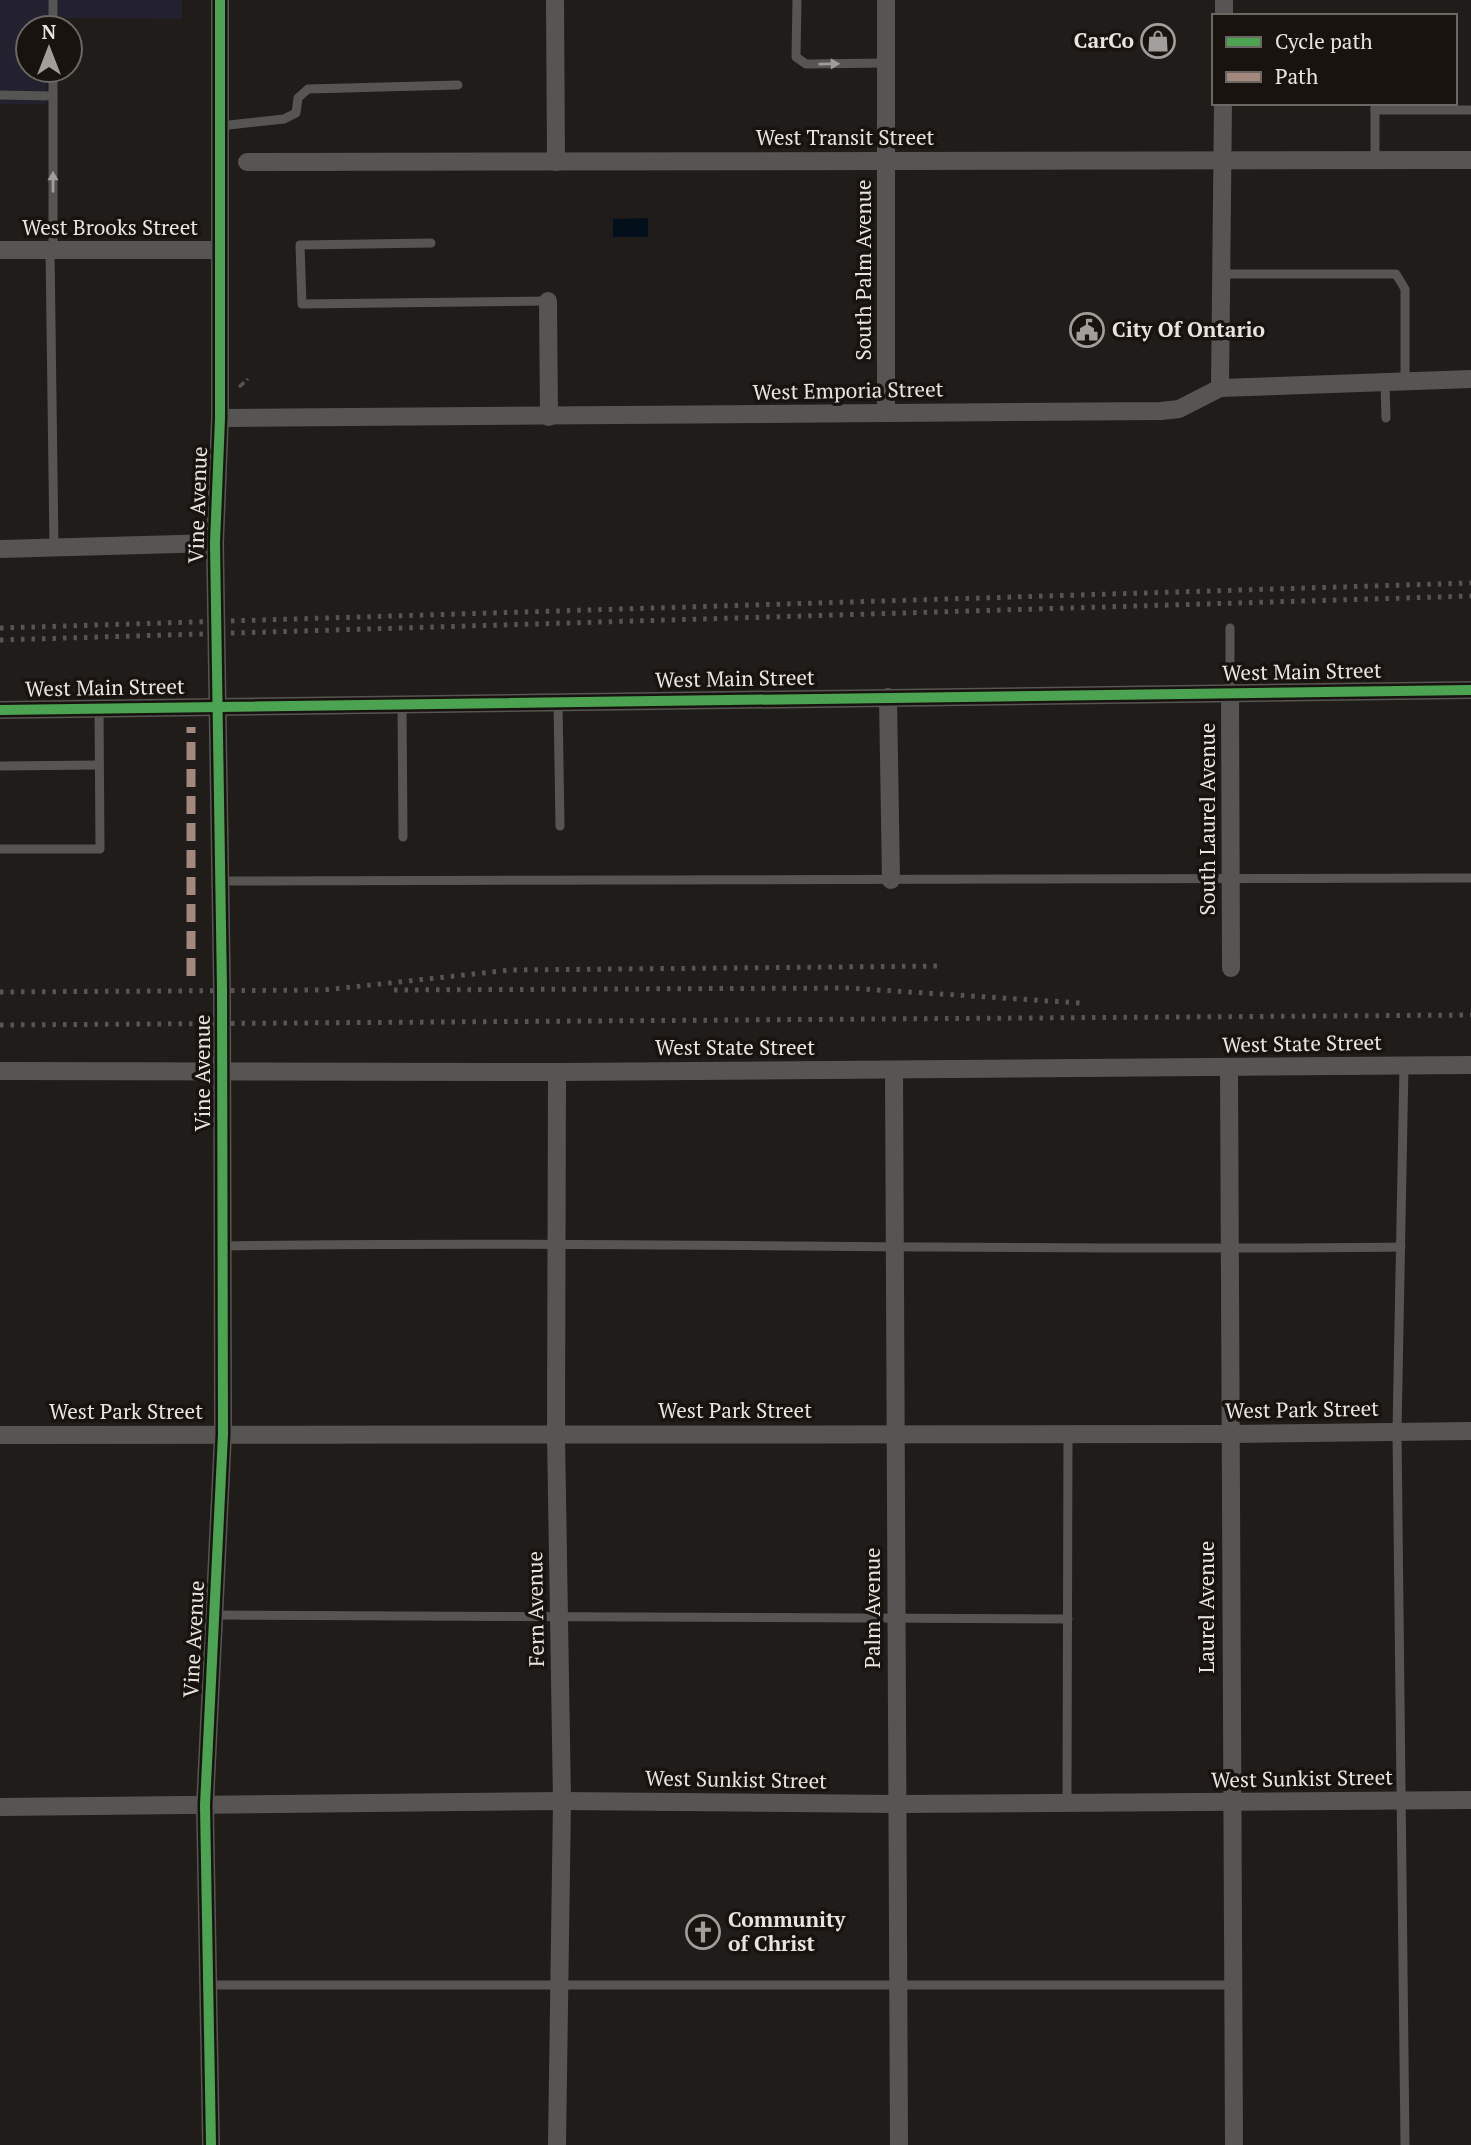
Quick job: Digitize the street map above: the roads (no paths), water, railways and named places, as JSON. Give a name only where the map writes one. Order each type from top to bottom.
[{"type":"street","name":"Vine Avenue","points":[[211,2145],[205,1805],[223,1434],[222,1069],[215,543],[220,418],[219,0]]},
{"type":"street","points":[[555,0],[556,162]]},
{"type":"street","name":"South Palm Avenue","points":[[886,0],[886,413]]},
{"type":"street","points":[[1220,388],[1223,105]]},
{"type":"street","name":"West Transit Street","points":[[247,162],[1471,160]]},
{"type":"street","name":"West Brooks Street","points":[[0,250],[219,250]]},
{"type":"street","points":[[548,301],[549,417]]},
{"type":"street","name":"West Emporia Street","points":[[220,418],[1161,411],[1180,409],[1220,388],[1471,379]]},
{"type":"street","points":[[0,549],[215,543]]},
{"type":"street","name":"West Main Street","points":[[0,710],[217,704],[1471,690]]},
{"type":"street","name":"South Laurel Avenue","points":[[1230,692],[1230,968]]},
{"type":"street","points":[[888,696],[891,880]]},
{"type":"street","name":"West State Street","points":[[0,1071],[222,1069],[557,1072],[1471,1065]]},
{"type":"street","name":"Laurel Avenue","points":[[1229,1068],[1230,1803],[1234,2145]]},
{"type":"street","name":"Palm Avenue","points":[[894,1070],[899,2145]]},
{"type":"street","name":"Fern Avenue","points":[[557,1072],[556,1435],[562,1801],[557,2145]]},
{"type":"street","name":"West Park Street","points":[[0,1435],[896,1432],[1230,1434],[1471,1431]]},
{"type":"street","name":"West Sunkist Street","points":[[0,1807],[562,1801],[1067,1804],[1471,1800]]},
{"type":"lane","points":[[797,0],[796,57],[806,64],[886,63]]},
{"type":"lane","points":[[53,84],[54,548]]},
{"type":"lane","points":[[220,126],[284,119],[296,113],[299,98],[308,89],[458,85]]},
{"type":"lane","points":[[0,95],[53,96]]},
{"type":"lane","points":[[1375,161],[1375,107],[1471,110]]},
{"type":"lane","points":[[431,243],[300,245],[302,304],[548,301]]},
{"type":"lane","points":[[1221,274],[1396,274],[1405,289],[1405,383]]},
{"type":"lane","points":[[1385,384],[1386,418]]},
{"type":"lane","name":"South Laurel Avenue","points":[[1230,628],[1230,692]]},
{"type":"lane","points":[[558,700],[560,826]]},
{"type":"lane","points":[[402,702],[403,837]]},
{"type":"lane","points":[[0,849],[100,849],[99,707]]},
{"type":"lane","points":[[0,766],[99,765]]},
{"type":"lane","points":[[220,881],[1471,878]]},
{"type":"lane","points":[[1404,1066],[1397,1431],[1399,1801],[1405,2145]]},
{"type":"lane","points":[[222,1246],[557,1244],[1230,1249],[1401,1247]]},
{"type":"lane","points":[[1067,1804],[1068,1433]]},
{"type":"lane","points":[[214,1615],[1068,1619]]},
{"type":"lane","points":[[208,1985],[1232,1986]]},
{"type":"water","points":[[648,218],[648,237],[613,237],[613,219]]},
{"type":"railway","points":[[0,628],[1471,583]]},
{"type":"railway","points":[[0,640],[1471,596]]},
{"type":"railway","points":[[0,992],[324,990],[511,970],[942,966]]},
{"type":"railway","points":[[394,990],[847,988],[1081,1003]]},
{"type":"railway","points":[[0,1025],[1471,1015]]},
{"type":"place","name":"CarCo","points":[[1158,41]]},
{"type":"place","name":"City Of Ontario","points":[[1087,330]]},
{"type":"place","name":"Community of Christ","points":[[703,1932]]}]
